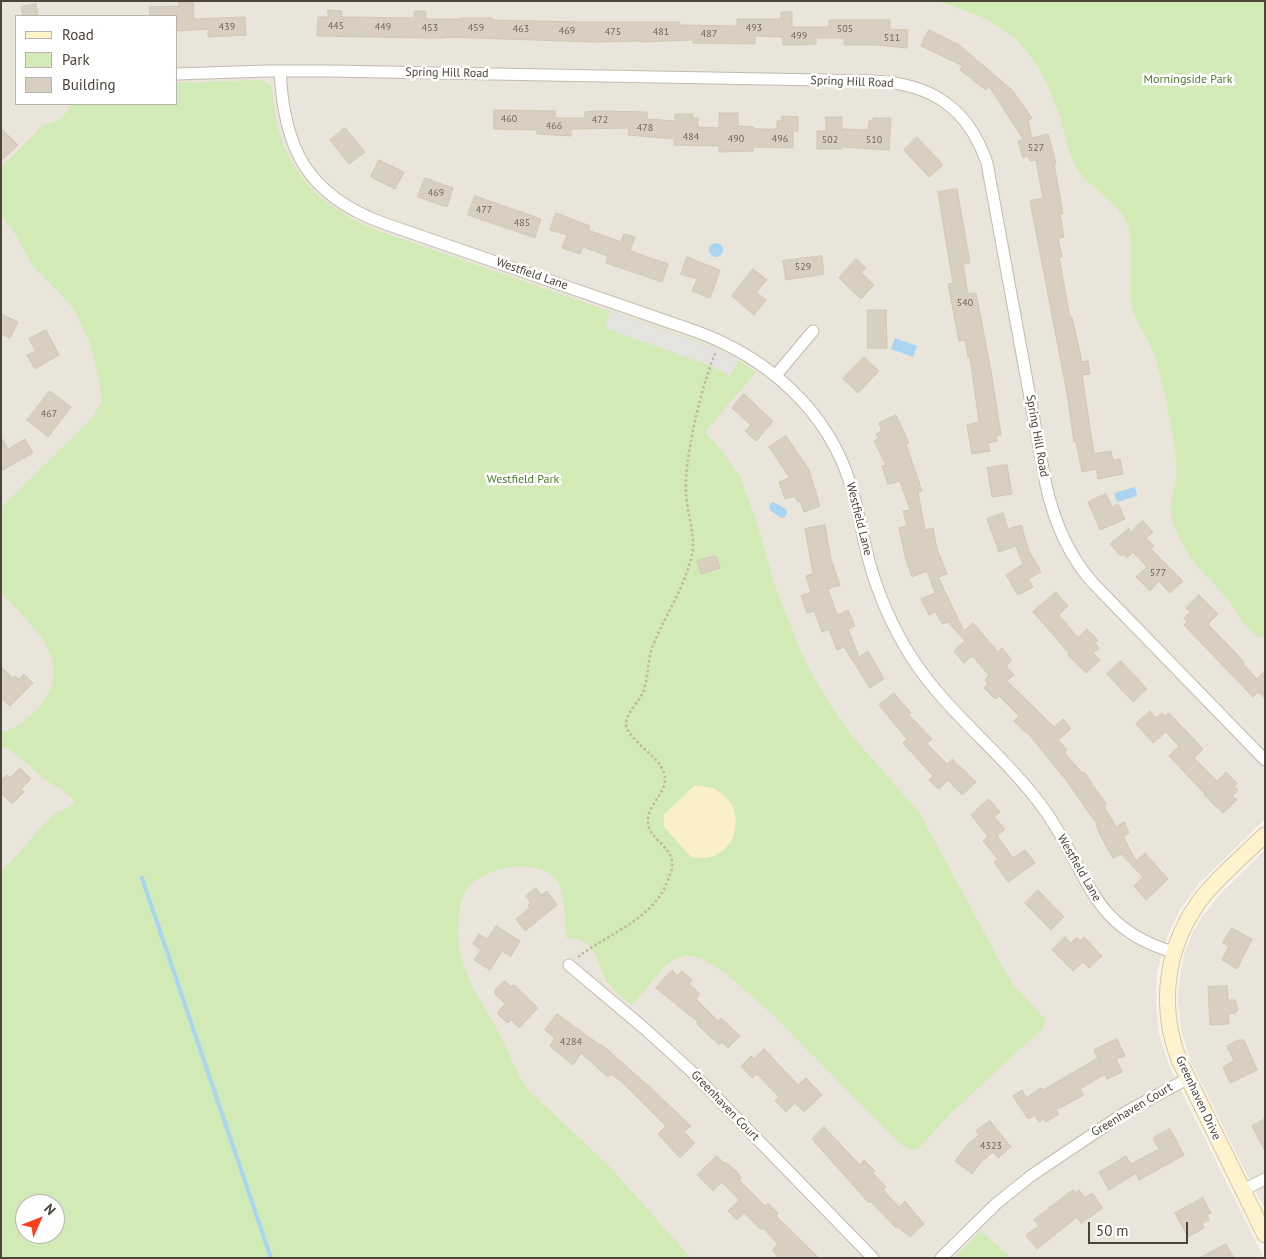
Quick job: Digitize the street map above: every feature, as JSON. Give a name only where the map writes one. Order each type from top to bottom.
[{"type":"street","name":"Spring Hill Road","points":[[178,74],[280,70],[875,81],[913,86],[946,103],[973,132],[987,163],[1046,485],[1054,516],[1064,538],[1080,567],[1093,583],[1265,760]]},
{"type":"street","name":"Westfield Lane","points":[[280,70],[285,119],[295,148],[306,168],[318,183],[346,206],[383,223],[695,330],[750,357],[776,375],[810,408],[839,455],[854,493],[868,559],[876,585],[893,624],[919,668],[941,696],[1030,791],[1059,832],[1087,886],[1103,909],[1135,937],[1152,946],[1173,952]]},
{"type":"street","points":[[776,375],[813,331]]},
{"type":"street","name":"Greenhaven Drive","points":[[1265,835],[1213,886],[1200,901],[1185,924],[1173,952],[1167,988],[1168,1014],[1174,1046],[1187,1079],[1265,1235]]},
{"type":"street","name":"Greenhaven Court","points":[[569,965],[684,1064],[873,1258]]},
{"type":"street","name":"Greenhaven Court","points":[[940,1258],[997,1203],[1032,1174],[1136,1105],[1187,1079]]},
{"type":"street","points":[[1243,1190],[1265,1179]]},
{"type":"path","points":[[569,965],[595,944],[630,924],[647,910],[663,892],[671,871],[672,861],[670,855],[650,829],[648,822],[649,814],[664,786],[664,773],[655,759],[630,733],[626,724],[627,718],[644,690],[653,647],[679,592],[690,560],[693,543],[686,497],[687,469],[701,395],[720,341]]},
{"type":"shaded area","points":[[1,1],[1095,1],[1265,619],[1265,819],[1200,882],[1180,910],[1168,935],[1157,973],[1156,1003],[1159,1034],[1170,1068],[1264,1258],[1,1258]]},
{"type":"shaded area","points":[[610,311],[713,348],[739,360],[730,376],[706,364],[605,328]]},
{"type":"shaded area","points":[[1265,850],[1265,1210],[1191,1062],[1182,1034],[1178,1003],[1179,982],[1184,955],[1193,932],[1201,918],[1221,893]]},
{"type":"green space","name":"Morningside Park","points":[[936,1],[1265,1],[1264,637],[1257,636],[1249,629],[1219,589],[1192,559],[1174,524],[1171,514],[1171,501],[1176,480],[1174,445],[1158,366],[1132,308],[1130,293],[1131,244],[1125,218],[1077,169],[1066,142],[1059,114],[1050,90],[1040,70],[1028,53],[1015,39],[999,27],[960,8]]},
{"type":"green space","name":"Westfield Park","points":[[264,81],[271,86],[279,132],[295,168],[320,197],[351,218],[387,234],[702,343],[732,356],[756,372],[705,432],[723,452],[740,477],[756,520],[774,583],[801,652],[831,706],[852,736],[919,812],[1012,983],[1046,1020],[1043,1028],[949,1115],[918,1149],[911,1151],[899,1143],[771,1013],[725,973],[703,959],[686,955],[672,960],[632,1005],[609,984],[590,947],[585,942],[577,939],[567,939],[563,901],[558,883],[540,869],[515,867],[501,869],[478,879],[466,890],[460,906],[458,918],[459,944],[466,972],[472,986],[529,1091],[609,1166],[691,1258],[1,1258],[1,871],[52,816],[70,807],[74,802],[69,795],[46,780],[8,749],[1,746],[1,732],[22,722],[39,707],[50,690],[54,674],[52,659],[46,645],[25,618],[1,593],[1,508],[93,417],[101,403],[101,396],[91,346],[77,315],[70,304],[33,266],[14,232],[1,216],[1,167],[45,124],[61,118],[71,105],[178,105],[178,83]]},
{"type":"green space","points":[[981,1231],[1011,1258],[954,1258]]},
{"type":"sand","points":[[694,786],[713,789],[726,797],[734,810],[736,824],[732,839],[723,850],[710,857],[691,857],[664,827],[664,814]]},
{"type":"water","points":[[716,243],[721,245],[723,250],[721,255],[716,257],[711,255],[709,250],[711,245]]},
{"type":"water","points":[[895,338],[917,346],[913,357],[891,349]]},
{"type":"water","points":[[1135,487],[1137,496],[1117,502],[1114,493]]},
{"type":"water","points":[[773,502],[786,509],[785,517],[781,518],[770,510],[769,505]]},
{"type":"building","points":[[179,2],[193,2],[194,19],[245,17],[246,35],[208,37],[208,29],[178,31],[178,15],[150,15],[149,7],[179,6]]},
{"type":"building","points":[[36,4],[38,15],[23,15],[21,7]]},
{"type":"building","points":[[328,10],[342,11],[342,17],[414,18],[414,11],[426,11],[426,19],[492,18],[492,20],[580,22],[680,22],[680,25],[737,26],[737,19],[781,19],[781,12],[792,12],[792,27],[829,27],[829,20],[890,20],[890,29],[908,30],[907,48],[844,45],[844,38],[816,38],[816,44],[783,45],[783,37],[755,36],[755,44],[693,43],[693,40],[594,42],[446,37],[317,36],[318,17],[328,17]]},
{"type":"building","points":[[929,30],[959,45],[1012,90],[1032,118],[1028,121],[1032,138],[1048,134],[1056,163],[1054,163],[1063,214],[1060,214],[1064,237],[1058,239],[1062,257],[1059,257],[1070,318],[1072,317],[1082,362],[1088,361],[1090,374],[1082,375],[1094,454],[1111,451],[1113,460],[1120,459],[1123,474],[1098,479],[1096,469],[1082,472],[1076,442],[1074,442],[1067,393],[1030,201],[1043,198],[1036,160],[1030,161],[1028,156],[1023,158],[1018,141],[1023,139],[989,86],[986,90],[960,70],[963,66],[921,46]]},
{"type":"building","points":[[494,110],[555,111],[555,118],[585,118],[585,112],[598,111],[647,112],[647,119],[675,121],[675,114],[693,114],[693,118],[698,118],[698,127],[719,128],[719,113],[738,113],[738,126],[754,127],[754,129],[777,129],[777,121],[782,121],[782,116],[798,117],[798,131],[793,131],[793,148],[753,147],[753,151],[719,152],[719,146],[674,145],[674,139],[628,135],[629,128],[571,129],[571,136],[537,134],[537,130],[494,129]]},
{"type":"building","points":[[826,117],[842,117],[842,129],[868,130],[869,121],[873,121],[873,118],[891,118],[889,150],[842,147],[842,149],[817,149],[817,131],[826,131]]},
{"type":"building","points":[[1,128],[18,145],[1,161]]},
{"type":"building","points":[[345,128],[365,152],[349,164],[330,140]]},
{"type":"building","points":[[917,137],[943,165],[929,177],[904,150]]},
{"type":"building","points":[[379,160],[404,172],[395,189],[371,177]]},
{"type":"building","points":[[425,178],[453,188],[447,207],[418,197]]},
{"type":"building","points":[[957,189],[970,263],[963,264],[968,294],[976,293],[1001,435],[996,436],[997,441],[988,443],[990,451],[972,454],[967,425],[979,422],[970,357],[968,357],[965,340],[959,341],[948,284],[953,283],[938,192]]},
{"type":"building","points":[[475,196],[541,219],[535,238],[468,215]]},
{"type":"building","points":[[556,213],[590,226],[588,230],[621,242],[624,234],[635,237],[630,251],[668,264],[662,282],[606,263],[608,256],[583,247],[580,254],[562,248],[567,235],[550,230]]},
{"type":"building","points":[[822,256],[824,274],[786,280],[783,261]]},
{"type":"building","points":[[687,257],[720,270],[710,298],[692,291],[697,279],[681,274]]},
{"type":"building","points":[[856,259],[866,268],[861,272],[874,285],[861,299],[839,278]]},
{"type":"building","points":[[753,269],[767,280],[756,292],[766,300],[754,315],[732,296]]},
{"type":"building","points":[[868,310],[886,310],[887,348],[868,348]]},
{"type":"building","points":[[1,314],[18,322],[10,338],[1,334]]},
{"type":"building","points":[[46,330],[59,355],[35,369],[27,355],[36,351],[29,339]]},
{"type":"building","points":[[864,357],[879,371],[858,393],[843,379]]},
{"type":"building","points":[[50,391],[71,407],[48,437],[27,420]]},
{"type":"building","points":[[744,394],[773,421],[756,441],[745,431],[751,425],[732,408]]},
{"type":"building","points":[[896,415],[909,443],[906,444],[922,491],[918,492],[925,530],[933,528],[937,549],[947,574],[938,577],[964,631],[973,623],[998,652],[1002,648],[1012,660],[1006,666],[1014,675],[1007,681],[1054,727],[1063,719],[1071,729],[1058,740],[1067,750],[1064,752],[1082,773],[1084,772],[1106,804],[1104,806],[1116,827],[1124,822],[1129,833],[1123,836],[1136,861],[1145,853],[1168,879],[1146,900],[1134,886],[1143,877],[1121,854],[1113,858],[1101,837],[1097,824],[1066,780],[1027,732],[1014,721],[1019,716],[999,696],[995,699],[984,688],[988,684],[985,680],[989,675],[972,656],[964,663],[954,651],[965,641],[948,622],[942,624],[936,612],[929,615],[921,599],[935,593],[927,571],[912,577],[899,528],[907,526],[903,511],[910,510],[900,481],[888,484],[882,466],[886,465],[874,441],[879,438],[876,434],[882,431],[879,423]]},
{"type":"building","points":[[786,436],[809,470],[820,506],[804,512],[800,501],[798,502],[795,496],[785,499],[779,482],[790,478],[769,447]]},
{"type":"building","points":[[1,437],[8,449],[25,439],[33,453],[1,471]]},
{"type":"building","points":[[1007,465],[1012,494],[992,497],[987,468]]},
{"type":"building","points":[[1106,494],[1112,507],[1118,504],[1125,519],[1100,530],[1088,502]]},
{"type":"building","points":[[1003,513],[1008,529],[1021,525],[1029,551],[1041,572],[1028,579],[1033,587],[1018,595],[1006,575],[1023,564],[1016,546],[999,552],[987,519]]},
{"type":"building","points":[[1143,521],[1153,532],[1146,538],[1154,546],[1151,549],[1183,581],[1170,593],[1159,581],[1150,591],[1136,577],[1147,567],[1133,552],[1127,558],[1124,554],[1121,556],[1110,544],[1129,528],[1130,532]]},
{"type":"building","points":[[825,525],[831,559],[840,585],[828,589],[837,615],[848,610],[855,626],[848,629],[859,657],[868,651],[884,679],[870,688],[844,647],[837,650],[829,629],[822,632],[814,611],[807,613],[801,596],[811,592],[806,576],[813,574],[805,529]]},
{"type":"building","points":[[716,556],[720,568],[701,574],[697,561]]},
{"type":"building","points":[[1056,592],[1068,606],[1059,615],[1078,638],[1087,629],[1098,640],[1095,643],[1099,648],[1093,653],[1100,660],[1086,673],[1068,655],[1069,653],[1033,612]]},
{"type":"building","points":[[1199,595],[1218,614],[1208,624],[1244,662],[1243,664],[1257,679],[1265,671],[1265,698],[1258,692],[1253,697],[1184,625],[1187,622],[1184,618],[1190,612],[1186,608]]},
{"type":"building","points":[[1121,661],[1147,689],[1133,702],[1107,674]]},
{"type":"building","points":[[1,667],[13,678],[15,676],[19,679],[24,674],[33,683],[10,706],[1,698]]},
{"type":"building","points":[[894,693],[911,713],[909,715],[932,739],[927,744],[947,764],[952,759],[976,782],[962,795],[948,780],[939,789],[929,780],[933,776],[903,743],[907,739],[879,705]]},
{"type":"building","points":[[1150,711],[1156,718],[1162,713],[1165,716],[1169,713],[1203,749],[1194,758],[1217,781],[1226,772],[1237,783],[1234,787],[1238,790],[1232,796],[1237,800],[1223,813],[1169,756],[1179,746],[1166,732],[1153,743],[1136,724]]},
{"type":"building","points":[[20,768],[31,779],[21,789],[24,792],[12,804],[1,793],[1,780],[7,775],[10,778]]},
{"type":"building","points":[[989,799],[1000,812],[994,817],[1005,829],[997,836],[1013,858],[1025,850],[1035,863],[1008,882],[994,862],[998,859],[983,841],[988,836],[971,815]]},
{"type":"building","points":[[536,888],[541,895],[547,891],[557,905],[525,931],[516,919],[530,908],[528,905],[531,903],[526,896]]},
{"type":"building","points":[[1038,890],[1064,917],[1051,930],[1025,903]]},
{"type":"building","points":[[496,926],[520,941],[511,956],[502,951],[490,970],[474,960],[481,950],[473,944],[479,934],[487,939]]},
{"type":"building","points":[[1232,928],[1252,939],[1237,969],[1222,960],[1229,946],[1223,943]]},
{"type":"building","points":[[1065,937],[1071,943],[1077,937],[1080,941],[1084,937],[1102,956],[1089,968],[1083,962],[1073,971],[1052,950]]},
{"type":"building","points":[[672,970],[678,976],[682,971],[692,980],[689,984],[700,994],[696,999],[718,1021],[721,1018],[740,1036],[728,1048],[722,1042],[719,1045],[697,1024],[698,1022],[656,988]]},
{"type":"building","points":[[505,981],[511,987],[514,985],[538,1008],[519,1028],[511,1020],[507,1023],[497,1013],[505,1004],[495,994],[495,990]]},
{"type":"building","points":[[1227,986],[1228,1000],[1235,1000],[1238,1010],[1235,1013],[1228,1014],[1229,1024],[1210,1025],[1208,987]]},
{"type":"building","points":[[557,1014],[601,1044],[691,1126],[684,1132],[695,1143],[680,1158],[658,1134],[666,1126],[622,1082],[611,1074],[608,1077],[581,1053],[573,1065],[550,1046],[555,1038],[545,1030]]},
{"type":"building","points":[[1117,1039],[1125,1056],[1116,1059],[1122,1072],[1107,1079],[1105,1074],[1080,1089],[1084,1095],[1056,1110],[1059,1114],[1046,1122],[1043,1119],[1039,1122],[1035,1115],[1028,1119],[1013,1096],[1022,1090],[1026,1098],[1041,1088],[1043,1090],[1098,1058],[1094,1050]]},
{"type":"building","points":[[1239,1040],[1244,1040],[1257,1070],[1230,1083],[1223,1067],[1234,1061],[1227,1046]]},
{"type":"building","points":[[764,1049],[798,1085],[806,1078],[822,1095],[804,1112],[795,1103],[786,1112],[775,1101],[779,1097],[757,1074],[752,1078],[741,1066],[751,1056],[754,1059]]},
{"type":"building","points":[[1265,1119],[1265,1151],[1252,1126]]},
{"type":"building","points":[[990,1121],[1011,1147],[998,1158],[993,1152],[981,1162],[972,1174],[955,1161],[969,1143],[979,1135],[976,1131]]},
{"type":"building","points":[[824,1127],[860,1165],[864,1160],[875,1171],[873,1173],[886,1187],[883,1190],[899,1207],[905,1201],[924,1224],[910,1237],[897,1226],[896,1228],[870,1201],[869,1203],[812,1139]]},
{"type":"building","points":[[1170,1129],[1184,1155],[1139,1180],[1136,1173],[1109,1190],[1099,1172],[1126,1156],[1131,1164],[1159,1149],[1153,1138]]},
{"type":"building","points":[[717,1156],[737,1172],[741,1178],[739,1180],[765,1206],[768,1203],[778,1213],[776,1216],[819,1258],[779,1258],[772,1251],[778,1244],[763,1228],[761,1230],[744,1213],[737,1220],[728,1211],[739,1200],[722,1182],[713,1191],[697,1175]]},
{"type":"building","points":[[1073,1190],[1075,1193],[1079,1190],[1085,1198],[1092,1193],[1103,1208],[1081,1223],[1077,1217],[1037,1249],[1026,1235],[1039,1226],[1034,1220]]},
{"type":"building","points":[[1203,1198],[1211,1213],[1207,1215],[1209,1220],[1202,1223],[1204,1228],[1188,1237],[1175,1213]]},
{"type":"building","points":[[1226,1244],[1234,1258],[1200,1258]]},
{"type":"waterway","points":[[142,878],[271,1258]]}]
